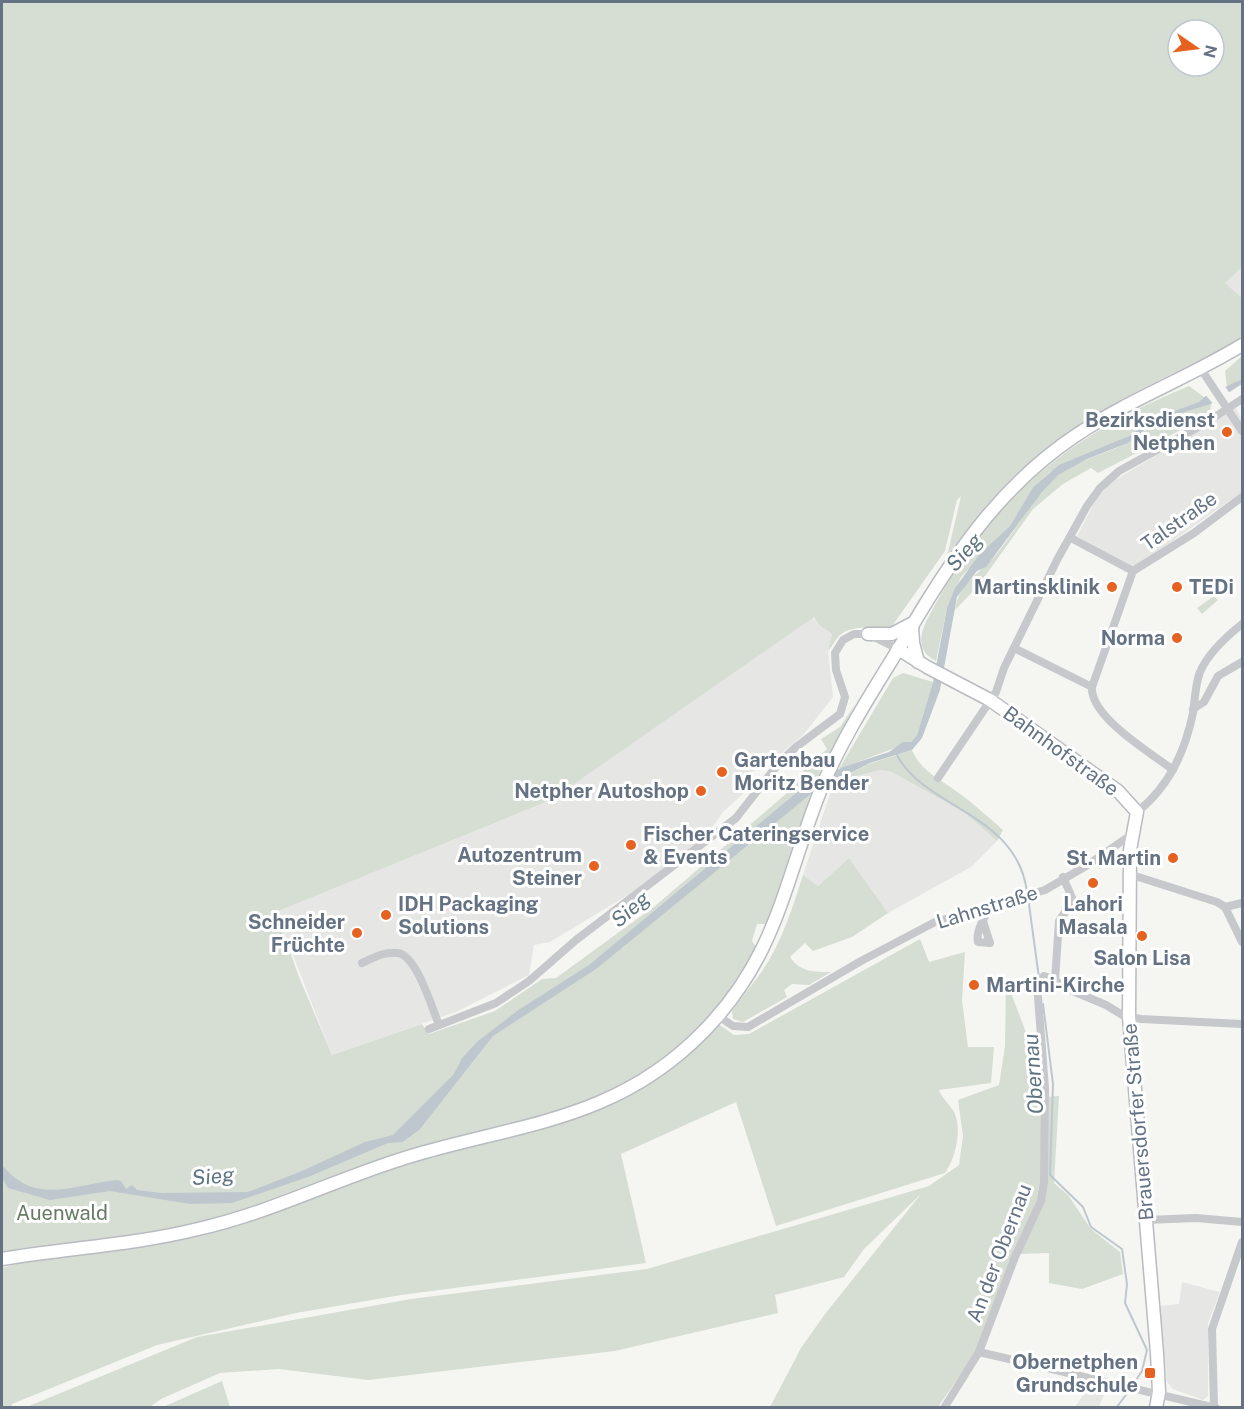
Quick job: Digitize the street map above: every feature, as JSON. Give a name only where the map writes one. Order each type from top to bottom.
[{"type":"main road","points":[[2,1259],[198,1230],[269,1208],[415,1155],[581,1112],[627,1090],[655,1072],[687,1048],[736,994],[771,933],[810,820],[839,751],[912,624],[969,536],[1030,470],[1101,419],[1201,369],[1242,345]]},
{"type":"main road","points":[[868,634],[892,634],[912,624]]},
{"type":"main road","points":[[912,624],[913,643],[923,665]]},
{"type":"main road","points":[[898,649],[923,665],[990,700]]},
{"type":"main road","name":"Bahnhofstraße","points":[[990,700],[1118,791],[1137,812]]},
{"type":"main road","points":[[1131,835],[1137,812]]},
{"type":"main road","name":"Brauersdorfer Straße","points":[[1131,835],[1129,1017],[1159,1392],[1156,1407]]},
{"type":"street","points":[[1201,369],[1242,431]]},
{"type":"street","name":"Bahnhofstraße","points":[[990,700],[1057,560],[1087,506],[1100,488],[1119,471],[1204,424],[1225,405],[1242,399]]},
{"type":"street","name":"Talstraße","points":[[1092,687],[1133,571],[1194,533],[1242,497]]},
{"type":"street","name":"Talstraße","points":[[1071,538],[1133,571]]},
{"type":"street","points":[[1137,812],[1158,792],[1173,770],[1186,742],[1198,680],[1205,663],[1242,624]]},
{"type":"street","points":[[429,1029],[495,1003],[529,981],[576,940],[736,818],[779,763],[796,747],[840,714],[845,697],[837,670],[835,653],[843,640],[854,634],[868,634],[898,649]]},
{"type":"street","points":[[1014,648],[1092,687],[1095,705],[1107,718],[1173,770]]},
{"type":"street","points":[[1193,710],[1204,702],[1218,676],[1242,662]]},
{"type":"street","points":[[938,778],[990,700]]},
{"type":"street","name":"Lahnstraße","points":[[718,1016],[734,1026],[748,1026],[935,922],[1033,894],[1086,866],[1131,835]]},
{"type":"street","points":[[1129,873],[1211,900],[1225,907],[1242,942]]},
{"type":"street","points":[[1055,980],[1059,921],[1073,900],[1063,877]]},
{"type":"street","points":[[1225,907],[1242,903]]},
{"type":"street","points":[[983,921],[992,904]]},
{"type":"street","points":[[362,963],[385,953],[400,953],[413,963],[439,1025]]},
{"type":"street","name":"An der Obernau","points":[[944,1407],[979,1352],[1015,1257],[1041,1202],[1044,1182],[1045,1088],[1040,980],[1055,980],[1063,987],[1129,1017]]},
{"type":"street","points":[[1129,1017],[1242,1024]]},
{"type":"street","points":[[1146,1220],[1196,1218],[1242,1222]]},
{"type":"street","points":[[1215,1407],[1212,1329],[1242,1242]]},
{"type":"street","name":"An der Obernau","points":[[979,1352],[1159,1392],[1215,1407]]},
{"type":"shaded area","points":[[1242,267],[1242,298],[1224,283]]},
{"type":"shaded area","points":[[1242,379],[1242,384],[1211,404],[1177,414],[1146,429],[1128,443],[1087,459],[1058,475],[1042,492],[986,567],[977,571],[957,597],[940,690],[922,738],[912,750],[870,763],[812,793],[596,969],[493,1036],[420,1129],[403,1142],[388,1143],[308,1177],[232,1203],[190,1204],[110,1191],[50,1200],[8,1188],[2,1178],[2,1165],[14,1177],[27,1185],[40,1189],[54,1190],[116,1180],[121,1181],[126,1189],[132,1185],[137,1190],[162,1193],[248,1192],[302,1171],[365,1142],[393,1135],[454,1074],[462,1058],[478,1041],[517,1011],[589,965],[800,790],[843,767],[889,752],[903,742],[911,742],[917,735],[933,682],[947,608],[955,588],[979,555],[1010,526],[1033,487],[1059,465],[1129,436],[1155,418],[1199,402],[1204,397]]},
{"type":"shaded area","points":[[1236,408],[1242,420],[1242,492],[1133,569],[1077,536],[1095,501],[1110,483]]},
{"type":"shaded area","points":[[813,617],[819,625],[832,634],[828,651],[833,697],[804,734],[775,759],[749,774],[744,793],[723,812],[703,840],[631,893],[550,942],[534,945],[529,975],[456,1012],[332,1055],[276,912],[549,801]]},
{"type":"shaded area","points":[[880,770],[890,770],[964,812],[997,841],[971,867],[888,913],[849,858],[818,886],[803,875],[834,782]]},
{"type":"shaded area","points":[[1182,1282],[1220,1292],[1208,1323],[1208,1396],[1203,1400],[1173,1389],[1167,1382],[1160,1306],[1179,1304]]},
{"type":"shaded area","points":[[1090,1385],[1107,1387],[1099,1407],[1075,1407]]},
{"type":"green space","name":"Auenwald","points":[[2,2],[1242,2],[1242,267],[1225,283],[1242,298],[1242,338],[1114,405],[1055,443],[1004,488],[947,556],[961,496],[957,500],[945,551],[890,629],[851,629],[840,635],[828,651],[832,634],[819,625],[814,617],[551,800],[276,912],[299,977],[332,1055],[422,1024],[429,1034],[495,1011],[542,979],[556,978],[655,906],[794,787],[804,770],[827,749],[821,739],[840,727],[856,703],[820,771],[768,924],[757,924],[752,941],[757,948],[710,1018],[734,1035],[749,1034],[920,939],[929,962],[965,952],[962,1000],[968,1047],[994,1047],[991,1083],[939,1090],[953,1110],[958,1125],[955,1151],[945,1173],[776,1226],[736,1102],[621,1154],[646,1263],[401,1295],[296,1313],[157,1345],[12,1404],[12,1407],[2,1408],[2,1268],[31,1260],[158,1245],[268,1214],[173,1231],[2,1252]]},
{"type":"green space","points":[[1242,356],[1242,379],[1227,387],[1225,371]]},
{"type":"green space","points":[[1189,386],[1204,397],[1200,402],[1155,418],[1129,436],[1050,472],[1033,487],[1010,526],[961,577],[947,608],[936,661],[928,655],[921,642],[924,626],[932,611],[960,564],[985,529],[1013,498],[1074,446],[1148,404]]},
{"type":"green space","points":[[1211,404],[1210,413],[1198,421],[1098,473],[1091,468],[1063,484],[1033,509],[978,586],[955,610],[965,586],[994,557],[1038,496],[1055,477],[1080,462],[1125,444],[1170,417],[1195,407]]},
{"type":"green space","points":[[1214,596],[1218,600],[1202,614],[1197,608]]},
{"type":"green space","points":[[903,673],[933,682],[917,735],[911,742],[839,769],[893,678]]},
{"type":"green space","points":[[912,750],[925,769],[968,800],[1003,830],[997,841],[964,812],[890,771],[880,770],[834,782],[869,764]]},
{"type":"green space","points":[[849,858],[888,913],[852,937],[813,951],[805,943],[790,957],[794,962],[808,970],[831,972],[809,985],[792,984],[784,990],[787,997],[743,1022],[733,1019],[732,1011],[774,951],[803,875],[818,886]]},
{"type":"green space","points":[[1006,980],[1030,1043],[1032,1098],[1059,1096],[1054,1183],[1068,1195],[1091,1229],[1120,1252],[1123,1274],[1082,1289],[1049,1283],[1049,1253],[1019,1254],[978,1349],[938,1407],[770,1407],[801,1348],[825,1314],[921,1194],[864,1249],[844,1277],[775,1295],[778,1313],[615,1351],[368,1380],[279,1369],[220,1373],[161,1399],[150,1407],[24,1408],[197,1337],[411,1299],[647,1269],[929,1186],[959,1165],[963,1136],[958,1100],[999,1085],[1005,1046]]},
{"type":"green space","points":[[222,1381],[230,1407],[163,1407]]},
{"type":"pier","points":[[1224,385],[1231,395],[1214,405],[1204,393]]},
{"type":"waterway","name":"Obernau","points":[[897,755],[910,773],[928,788],[989,828],[1006,845],[1020,866],[1027,892]]},
{"type":"waterway","name":"Obernau","points":[[1028,897],[1039,978]]},
{"type":"waterway","name":"Obernau","points":[[1043,1004],[1053,1084],[1050,1175],[1083,1207],[1091,1227],[1122,1249],[1127,1284],[1125,1303],[1147,1350],[1142,1371],[1132,1386]]},
{"type":"waterway","name":"Obernau","points":[[1116,1408],[1129,1391]]},
{"type":"place","name":"Bezirksdienst Netphen","points":[[1227,432]]},
{"type":"place","name":"Martinsklinik","points":[[1112,587]]},
{"type":"place","name":"TEDi","points":[[1177,587]]},
{"type":"place","name":"Norma","points":[[1177,638]]},
{"type":"place","name":"Gartenbau Moritz Bender","points":[[722,772]]},
{"type":"place","name":"Netpher Autoshop","points":[[701,791]]},
{"type":"place","name":"Fischer Cateringservice & Events","points":[[631,845]]},
{"type":"place","name":"St. Martin","points":[[1173,858]]},
{"type":"place","name":"Autozentrum Steiner","points":[[594,866]]},
{"type":"place","name":"Lahori Masala","points":[[1093,883]]},
{"type":"place","name":"IDH Packaging Solutions","points":[[386,915]]},
{"type":"place","name":"Schneider Früchte","points":[[357,933]]},
{"type":"place","name":"Salon Lisa","points":[[1142,936]]},
{"type":"place","name":"Martini-Kirche","points":[[974,985]]},
{"type":"place","name":"Obernetphen Grundschule","points":[[1150,1373]]},
{"type":"water label","name":"Sieg","points":[[964,552]]},
{"type":"water label","name":"Sieg","points":[[630,909]]},
{"type":"water label","name":"Sieg","points":[[213,1176]]}]
